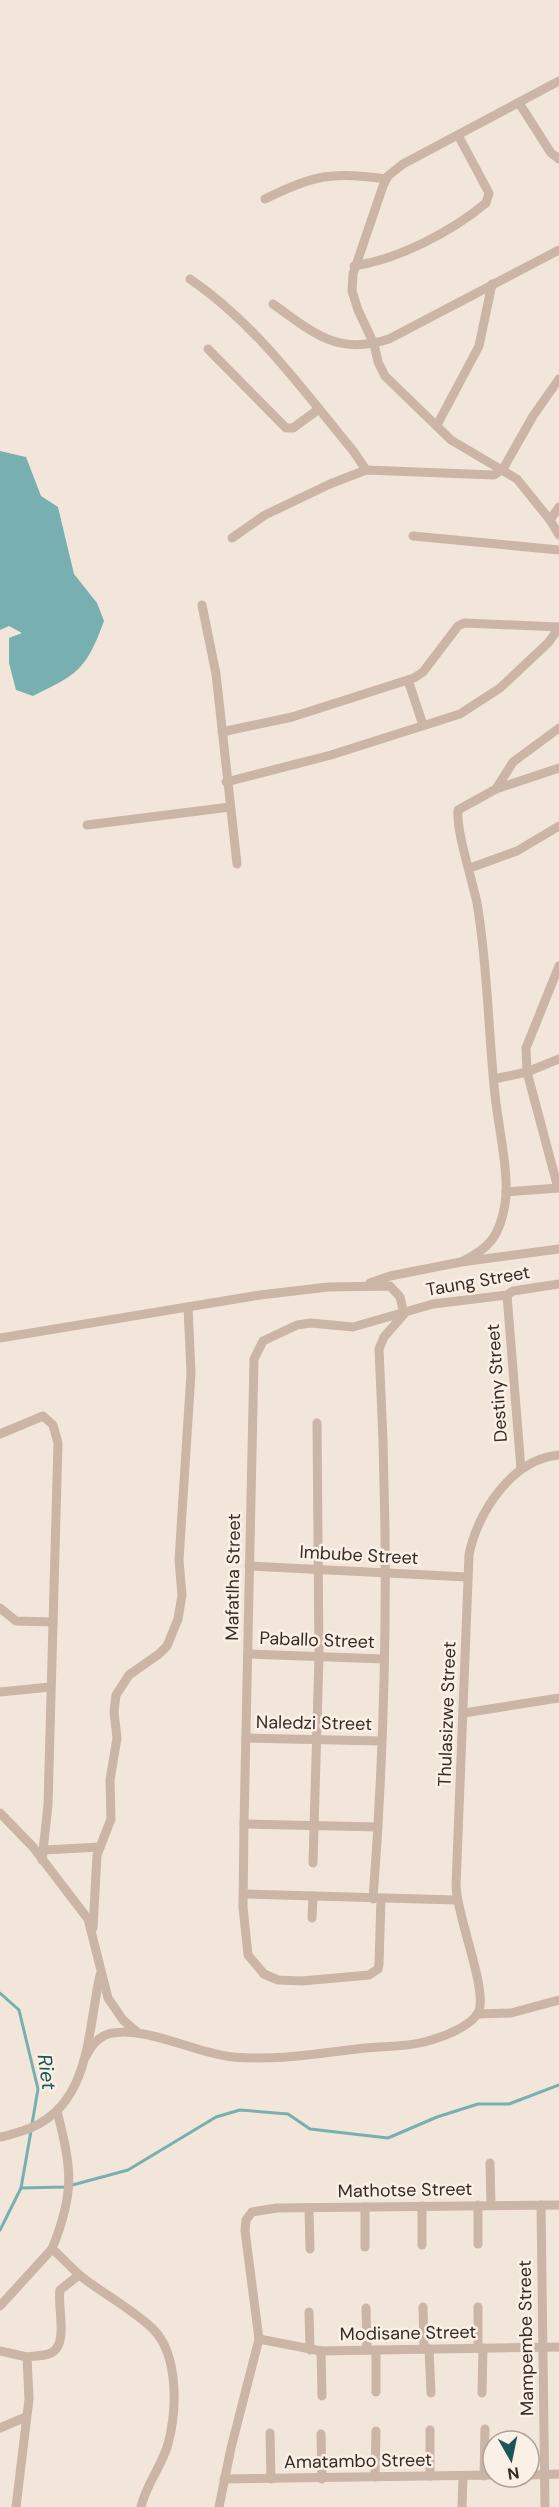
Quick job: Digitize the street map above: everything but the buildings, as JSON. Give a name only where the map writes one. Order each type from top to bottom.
[{"type":"street","points":[[559,81],[403,164],[386,179],[354,266],[352,291],[385,376],[466,450],[517,479],[559,534]]},
{"type":"street","points":[[519,102],[551,153],[559,159]]},
{"type":"street","points":[[354,266],[391,256],[439,234],[486,202],[489,193],[458,135]]},
{"type":"street","points":[[266,199],[300,182],[320,176],[386,179]]},
{"type":"street","points":[[273,304],[334,344],[350,346],[374,344],[389,339],[492,284],[558,253]]},
{"type":"street","points":[[190,279],[243,321],[319,409],[366,470]]},
{"type":"street","points":[[437,425],[479,346],[492,284]]},
{"type":"street","points":[[208,349],[286,428],[292,428],[319,409]]},
{"type":"street","points":[[232,538],[265,515],[330,484],[366,470],[494,475],[503,469],[532,416],[559,379]]},
{"type":"street","points":[[550,520],[559,507]]},
{"type":"street","points":[[413,536],[559,550]]},
{"type":"street","points":[[202,605],[210,637],[237,864]]},
{"type":"street","points":[[222,732],[292,717],[408,680],[423,672],[458,626],[464,623],[559,628]]},
{"type":"street","points":[[226,782],[257,777],[460,714],[500,688],[548,644],[559,628]]},
{"type":"street","points":[[408,680],[423,725]]},
{"type":"street","points":[[496,789],[513,762],[559,728]]},
{"type":"street","points":[[461,1262],[477,1255],[494,1239],[503,1215],[506,1192],[482,936],[470,868],[457,821],[458,810],[496,789],[559,768]]},
{"type":"street","points":[[87,825],[230,807]]},
{"type":"street","points":[[470,868],[518,851],[559,826]]},
{"type":"street","points":[[506,1192],[559,1188],[527,1072],[526,1048],[559,966]]},
{"type":"street","points":[[494,1079],[527,1072],[559,1059]]},
{"type":"street","points":[[367,1285],[390,1276],[461,1262],[559,1249]]},
{"type":"street","name":"Taung Street","points":[[404,1314],[433,1304],[507,1295],[513,1291],[559,1284]]},
{"type":"street","points":[[0,1338],[294,1291],[367,1285],[390,1286],[396,1291],[404,1314]]},
{"type":"street","name":"Destiny Street","points":[[507,1295],[520,1469]]},
{"type":"street","points":[[138,2033],[123,2020],[113,2006],[100,1972],[93,1928],[95,1869],[100,1847],[111,1819],[110,1780],[117,1738],[114,1712],[116,1695],[129,1675],[167,1646],[178,1618],[182,1595],[179,1560],[190,1373],[188,1307]]},
{"type":"street","name":"Mafatlha Street","points":[[377,1899],[378,1969],[362,1976],[287,1981],[269,1978],[250,1958],[243,1907],[253,1373],[258,1349],[271,1335],[297,1325],[311,1323],[353,1327],[404,1314]]},
{"type":"street","name":"Paballo Street","points":[[383,1701],[385,1464],[379,1349],[384,1337],[404,1314]]},
{"type":"street","points":[[0,1434],[43,1416],[56,1433],[58,1465],[48,1805],[42,1860]]},
{"type":"street","points":[[313,1863],[319,1656],[317,1423]]},
{"type":"street","name":"Thulasizwe Street","points":[[477,2014],[480,1993],[456,1900],[467,1577],[472,1537],[479,1523],[520,1469],[531,1462],[559,1455]]},
{"type":"street","name":"Imbube Street","points":[[249,1566],[467,1577]]},
{"type":"street","points":[[0,1608],[16,1621],[53,1622]]},
{"type":"street","name":"Paballo Street","points":[[248,1654],[384,1659]]},
{"type":"street","points":[[0,1692],[50,1687]]},
{"type":"street","points":[[464,1713],[559,1698]]},
{"type":"street","name":"Naledzi Street","points":[[377,1899],[383,1701]]},
{"type":"street","name":"Naledzi Street","points":[[246,1738],[316,1742],[381,1741]]},
{"type":"street","points":[[0,1813],[42,1860],[93,1928]]},
{"type":"street","points":[[244,1824],[378,1827]]},
{"type":"street","points":[[44,1850],[100,1847]]},
{"type":"street","points":[[245,1894],[456,1900]]},
{"type":"street","points":[[312,1918],[313,1896]]},
{"type":"street","points":[[2,2137],[39,2126],[57,2111],[76,2086],[86,2056],[100,1972]]},
{"type":"street","points":[[86,2056],[91,2047],[104,2036],[138,2033],[203,2052],[234,2057],[274,2057],[425,2042],[467,2023],[477,2014],[511,2013],[559,2000]]},
{"type":"street","points":[[0,2306],[52,2249],[64,2220],[71,2174],[57,2111]]},
{"type":"street","points":[[490,2163],[491,2205]]},
{"type":"street","points":[[478,2205],[478,2244]]},
{"type":"street","name":"Mampembe Street","points":[[541,2205],[541,2347],[545,2507]]},
{"type":"street","name":"Mathotse Street","points":[[259,2339],[245,2231],[246,2220],[252,2212],[268,2208],[559,2205]]},
{"type":"street","points":[[422,2206],[422,2245]]},
{"type":"street","points":[[365,2207],[365,2247]]},
{"type":"street","points":[[309,2208],[310,2249]]},
{"type":"street","points":[[52,2249],[79,2275],[154,2330],[166,2349],[171,2364],[173,2413],[168,2445],[146,2489],[141,2507]]},
{"type":"street","points":[[0,2351],[27,2357],[51,2353],[58,2346],[61,2334],[60,2290],[79,2275]]},
{"type":"street","points":[[423,2307],[431,2393]]},
{"type":"street","points":[[478,2307],[482,2392]]},
{"type":"street","points":[[366,2308],[376,2392]]},
{"type":"street","points":[[309,2312],[310,2350]]},
{"type":"street","points":[[219,2507],[259,2339]]},
{"type":"street","name":"Modisane Street","points":[[259,2339],[321,2351],[559,2347]]},
{"type":"street","points":[[321,2351],[322,2396]]},
{"type":"street","points":[[16,2507],[29,2399],[27,2357]]},
{"type":"street","points":[[0,2428],[26,2417]]},
{"type":"street","points":[[430,2430],[430,2476]]},
{"type":"street","points":[[375,2477],[376,2431]]},
{"type":"street","points":[[270,2433],[271,2479]]},
{"type":"street","points":[[321,2434],[322,2479]]},
{"type":"street","points":[[541,2474],[559,2474]]},
{"type":"street","name":"Amatambo Street","points":[[224,2479],[481,2476]]},
{"type":"street","points":[[462,2507],[463,2477]]},
{"type":"water","points":[[0,451],[26,457],[41,496],[58,507],[74,574],[97,603],[104,621],[92,650],[79,669],[61,682],[33,696],[16,690],[9,663],[9,638],[22,633],[9,626],[0,630]]},
{"type":"waterway","name":"Riet","points":[[0,1993],[19,2010],[38,2089],[32,2124]]},
{"type":"waterway","points":[[21,2188],[65,2187],[128,2170],[216,2117],[240,2110],[288,2114],[310,2129],[388,2138],[437,2117],[478,2104],[509,2104],[559,2085]]},
{"type":"waterway","name":"Riet","points":[[0,2230],[21,2188],[31,2131]]}]
